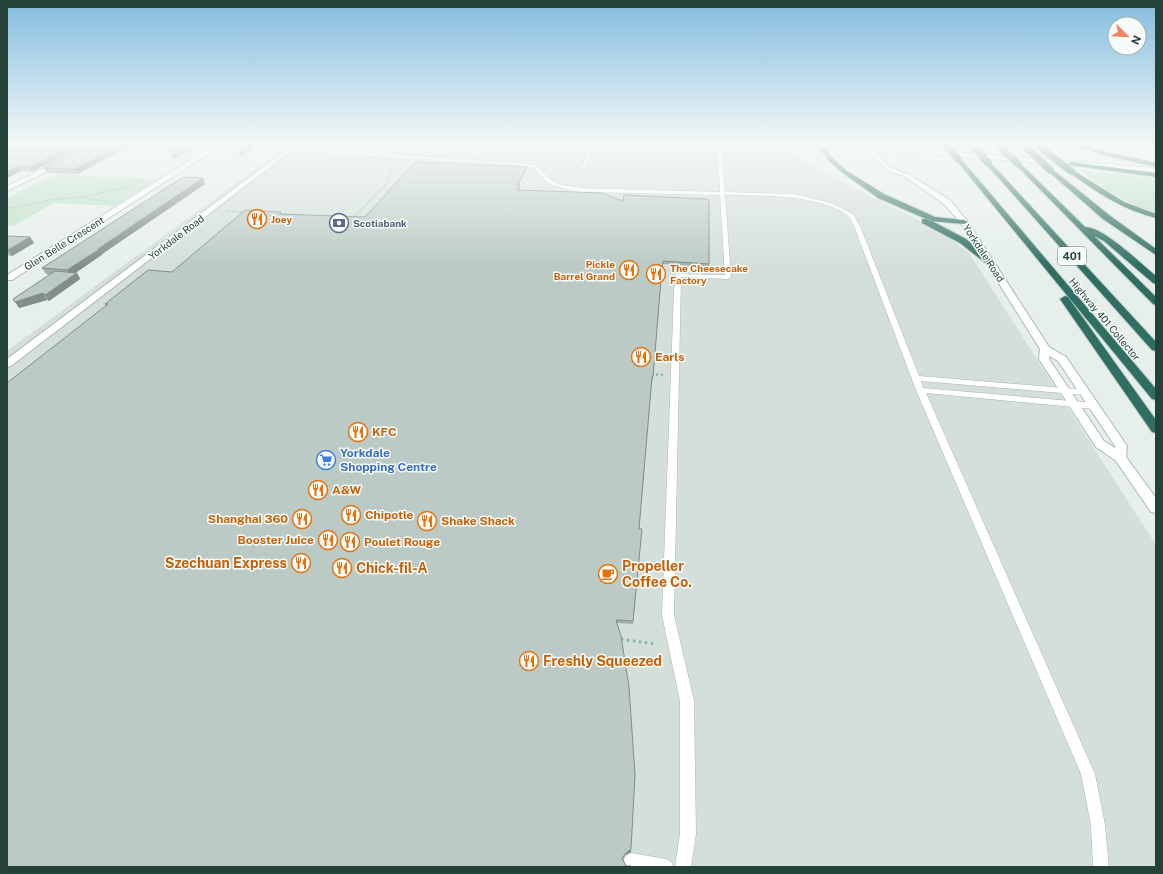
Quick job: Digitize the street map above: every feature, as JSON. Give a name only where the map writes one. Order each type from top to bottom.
[{"type":"highway","points":[[864,185],[881,196],[934,219],[964,222]]},
{"type":"highway","name":"Highway 401 Collector","points":[[980,185],[1156,396]]},
{"type":"highway","name":"401","points":[[1008,185],[1156,348]]},
{"type":"highway","name":"401","points":[[1038,185],[1156,302]]},
{"type":"highway","points":[[1067,185],[1106,218],[1156,253]]},
{"type":"highway","points":[[1093,185],[1105,195],[1126,206],[1156,216]]},
{"type":"highway","points":[[881,196],[885,201],[963,241],[991,263]]},
{"type":"highway","points":[[1076,223],[1107,239],[1156,281]]},
{"type":"highway","points":[[1026,241],[1156,429]]},
{"type":"street","name":"Glen Belle Crescent","points":[[9,278],[157,185]]},
{"type":"street","name":"Yorkdale Road","points":[[7,364],[243,185]]},
{"type":"street","name":"Yorkdale Road","points":[[922,185],[942,197],[964,222],[1045,349],[1062,359],[1121,446],[1120,458]]},
{"type":"street","name":"Yorkdale Road","points":[[1045,349],[1044,358],[1073,405],[1100,444],[1120,458],[1156,508]]},
{"type":"lane","name":"Yorkdale Road","points":[[558,185],[566,188],[624,192],[721,193],[794,196],[829,204],[850,215],[857,226],[920,390],[1088,774],[1098,825],[1101,867]]},
{"type":"lane","points":[[683,867],[688,834],[687,701],[668,615],[677,291],[678,275],[728,277],[721,185]]},
{"type":"lane","points":[[916,378],[1084,392]]},
{"type":"lane","points":[[920,390],[1094,406]]},
{"type":"lane","points":[[630,861],[666,867]]},
{"type":"path","points":[[353,218],[385,185]]},
{"type":"path","points":[[7,209],[50,200],[82,197],[132,186]]},
{"type":"path","points":[[82,197],[127,204]]},
{"type":"path","points":[[226,211],[249,212]]},
{"type":"path","points":[[272,214],[295,215]]},
{"type":"path","points":[[645,373],[669,375]]},
{"type":"path","points":[[621,639],[655,644]]},
{"type":"shaded area","points":[[233,185],[848,185],[943,233],[969,253],[1156,545],[1156,867],[7,867],[7,351]]},
{"type":"green space","points":[[33,185],[149,185],[114,206],[54,203],[13,226],[7,225],[7,198]]},
{"type":"green space","points":[[1100,185],[1156,185],[1156,213],[1135,205]]},
{"type":"building","points":[[171,185],[193,185],[67,270],[42,268]]},
{"type":"building","name":"Yorkdale Shopping Centre","points":[[394,185],[517,185],[520,185],[517,190],[602,193],[623,201],[624,195],[709,200],[709,264],[663,261],[639,529],[642,529],[633,621],[616,620],[621,636],[629,687],[635,775],[631,849],[622,858],[626,866],[631,867],[7,867],[7,383],[108,304],[105,304],[148,270],[172,272],[245,210],[281,212],[279,214],[365,217]]},
{"type":"building","points":[[7,236],[30,237],[7,250]]},
{"type":"building","points":[[55,271],[77,273],[45,295],[43,293],[15,302],[13,299]]},
{"type":"place","name":"Joey","points":[[257,219]]},
{"type":"place","name":"Scotiabank","points":[[339,223]]},
{"type":"place","name":"Pickle Barrel Grand","points":[[629,270]]},
{"type":"place","name":"The Cheesecake Factory","points":[[656,274]]},
{"type":"place","name":"Earls","points":[[641,357]]},
{"type":"place","name":"KFC","points":[[358,432]]},
{"type":"place","name":"Yorkdale Shopping Centre","points":[[326,460]]},
{"type":"place","name":"A&W","points":[[318,490]]},
{"type":"place","name":"Chipotle","points":[[351,515]]},
{"type":"place","name":"Shanghai 360","points":[[302,519]]},
{"type":"place","name":"Shake Shack","points":[[427,521]]},
{"type":"place","name":"Booster Juice","points":[[328,540]]},
{"type":"place","name":"Poulet Rouge","points":[[350,542]]},
{"type":"place","name":"Szechuan Express","points":[[301,563]]},
{"type":"place","name":"Chick-fil-A","points":[[342,568]]},
{"type":"place","name":"Propeller Coffee Co.","points":[[608,574]]},
{"type":"place","name":"Freshly Squeezed","points":[[529,661]]}]
